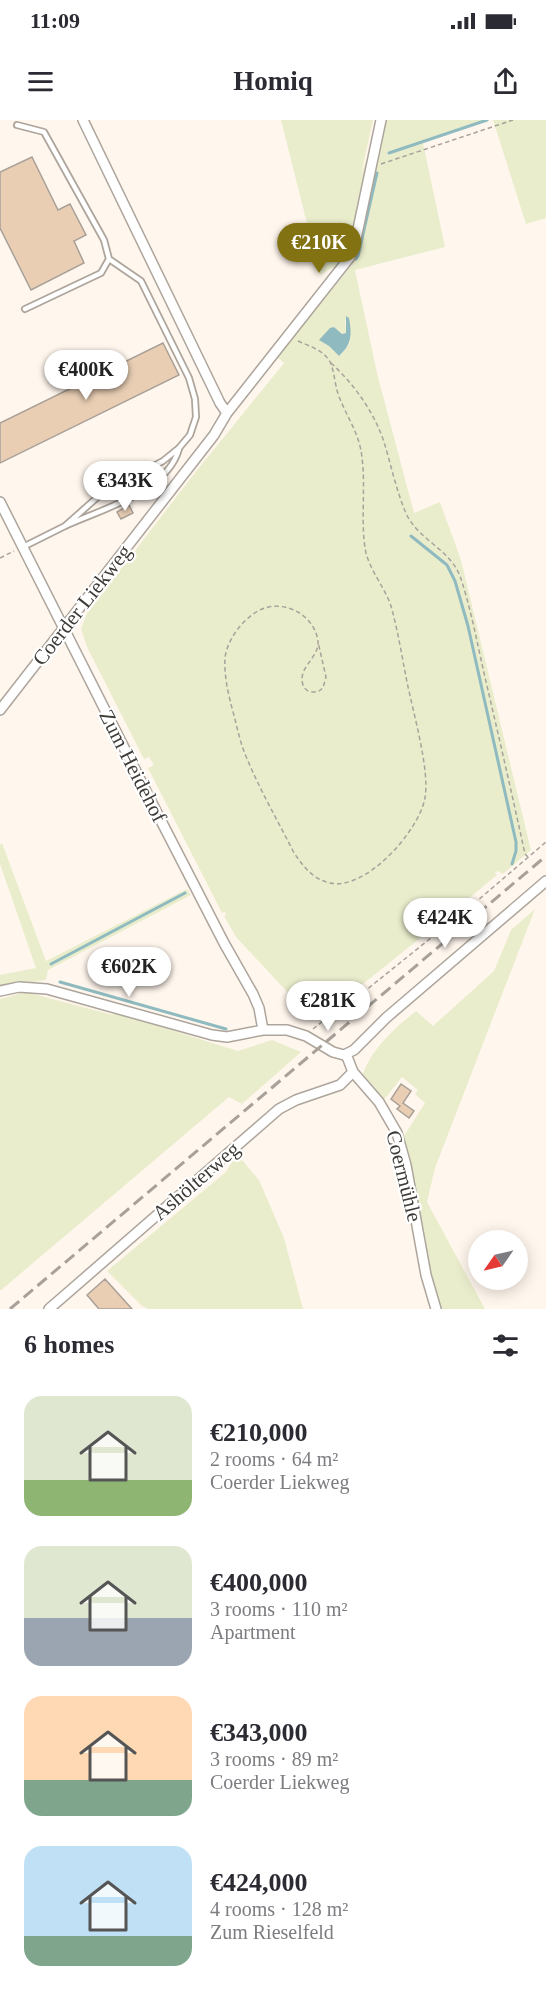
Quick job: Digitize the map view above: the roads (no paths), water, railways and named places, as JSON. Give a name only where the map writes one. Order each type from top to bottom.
[{"type":"street","points":[[83,120],[220,403],[227,413]]},
{"type":"street","name":"Coerder Liekweg","points":[[0,710],[214,435],[227,413],[350,257],[354,248],[381,120]]},
{"type":"street","name":"Zum Heidehof","points":[[0,502],[224,944],[253,994],[259,1008],[263,1030]]},
{"type":"street","points":[[0,991],[19,987],[46,989],[212,1035],[227,1037],[263,1030],[287,1030],[306,1036],[333,1052],[346,1054],[354,1050],[386,1018],[546,881]]},
{"type":"street","name":"Coermühle","points":[[346,1054],[353,1072],[379,1102],[397,1132],[426,1275],[436,1309]]},
{"type":"street","name":"Ashölterweg","points":[[49,1309],[279,1109],[296,1100],[340,1085],[353,1072]]},
{"type":"lane","points":[[17,125],[44,132],[104,240],[109,259],[141,281],[189,378],[195,399],[196,417],[190,435],[179,448],[163,461],[100,494],[65,526]]},
{"type":"lane","points":[[25,309],[101,273],[109,259]]},
{"type":"lane","points":[[23,547],[65,526],[108,509],[145,489],[166,472],[176,459],[179,448]]},
{"type":"lane","points":[[309,1016],[339,1011]]},
{"type":"water","points":[[346,316],[349,318],[351,329],[350,339],[339,356],[319,340],[330,328],[334,327],[342,334],[346,333]]},
{"type":"waterway","points":[[389,153],[487,120]]},
{"type":"waterway","points":[[356,259],[377,173]]},
{"type":"waterway","points":[[411,536],[447,565],[455,581],[468,626],[516,842],[512,864]]},
{"type":"waterway","points":[[51,964],[185,893]]},
{"type":"waterway","points":[[60,982],[226,1029]]},
{"type":"railway","points":[[10,1309],[546,856]]}]
